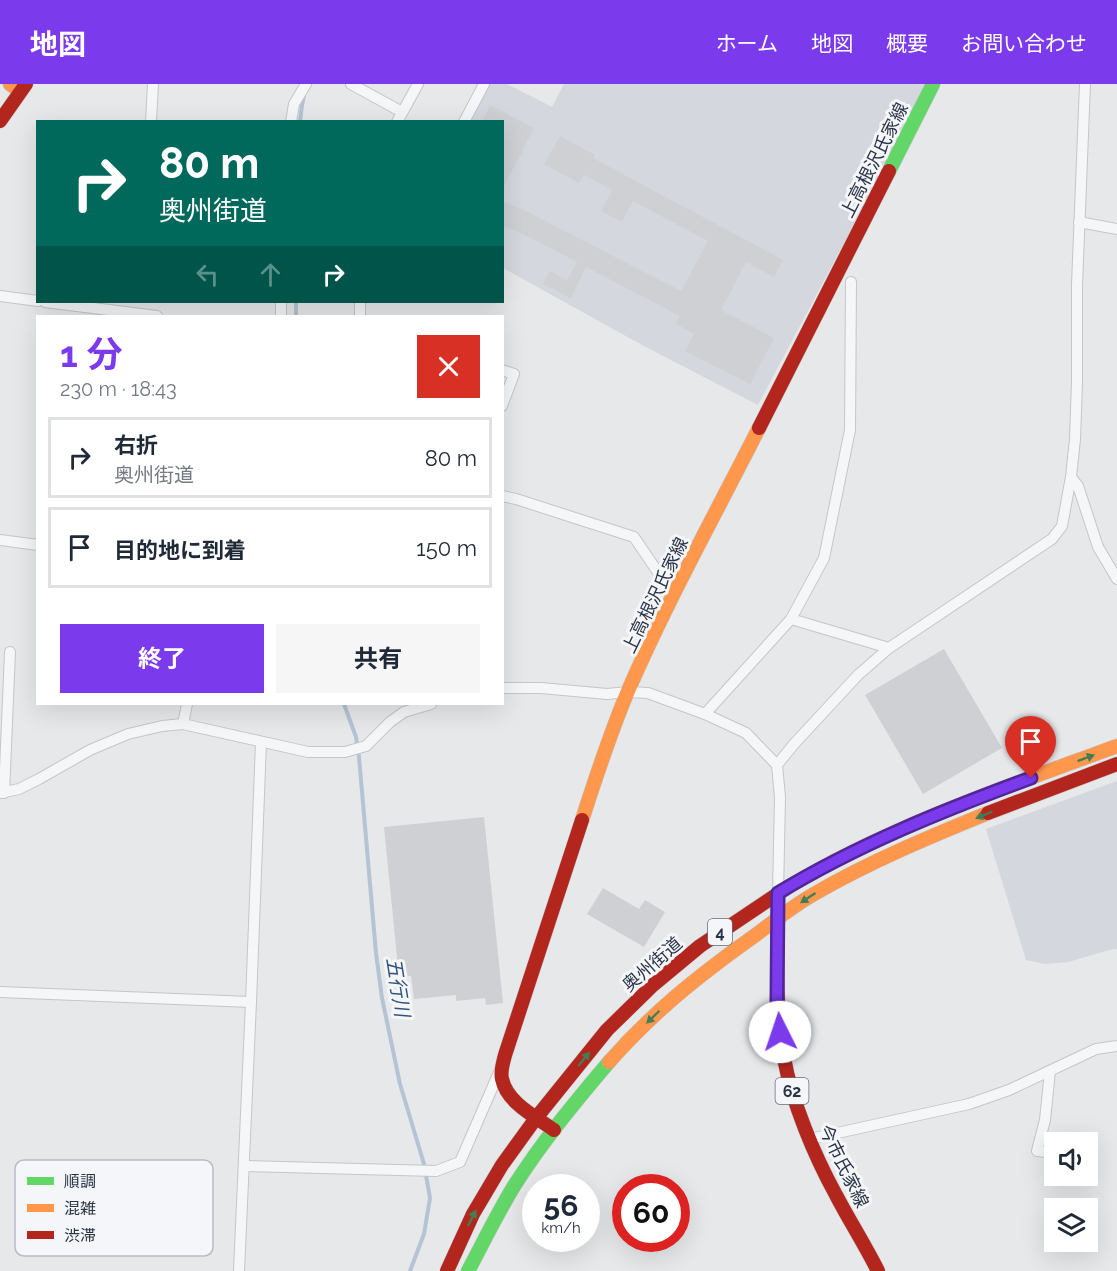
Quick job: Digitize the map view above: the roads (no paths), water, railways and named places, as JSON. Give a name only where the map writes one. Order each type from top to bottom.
[{"type":"main road","name":"上高根沢氏家線","points":[[502,1067],[568,859],[600,764],[628,692],[674,596],[933,84]]},
{"type":"main road","points":[[0,121],[19,86]]},
{"type":"main road","name":"奥州街道","points":[[447,1271],[473,1214],[502,1165],[537,1118],[607,1030],[653,985],[700,946],[813,872],[897,831],[1117,746]]},
{"type":"main road","name":"4","points":[[468,1271],[521,1177],[554,1130],[612,1059],[667,1003],[713,965],[823,889],[906,848],[1015,802],[1117,764]]},
{"type":"main road","name":"今市氏家線","points":[[778,893],[777,1000],[784,1059],[794,1097],[837,1198],[870,1253],[878,1271]]},
{"type":"main road","points":[[502,1067],[502,1080],[517,1102],[554,1130]]},
{"type":"street","points":[[151,120],[153,84]]},
{"type":"street","points":[[291,120],[294,104],[306,84]]},
{"type":"street","points":[[351,84],[400,117],[418,84]]},
{"type":"street","points":[[465,120],[484,84]]},
{"type":"street","points":[[777,765],[858,675],[889,648],[1052,539],[1062,526],[1075,439],[1077,285],[1085,84]]},
{"type":"street","points":[[1079,222],[1117,229]]},
{"type":"street","points":[[705,714],[791,619],[824,558],[850,430],[851,282]]},
{"type":"street","points":[[0,296],[36,300]]},
{"type":"street","points":[[60,303],[121,307],[153,315]]},
{"type":"street","points":[[504,371],[514,374],[504,401]]},
{"type":"street","points":[[1071,477],[1078,486],[1098,547],[1117,579]]},
{"type":"street","points":[[504,496],[634,537],[674,596]]},
{"type":"street","points":[[0,540],[36,545]]},
{"type":"street","points":[[791,619],[889,648]]},
{"type":"street","points":[[10,652],[2,793],[19,789],[90,750],[128,734],[162,726],[183,724],[308,752],[345,752],[366,746],[403,708],[424,705]]},
{"type":"street","points":[[504,688],[541,688],[607,694],[648,693],[705,714],[746,733],[777,765],[780,797],[778,893]]},
{"type":"street","points":[[183,724],[187,705]]},
{"type":"street","points":[[239,1271],[261,742]]},
{"type":"street","points":[[0,992],[251,1002]]},
{"type":"street","points":[[810,1139],[969,1104],[1009,1090],[1096,1049],[1117,1046]]},
{"type":"street","points":[[244,1166],[436,1171],[460,1162],[502,1067]]},
{"type":"street","points":[[1044,1152],[1037,1151],[1045,1120],[1050,1071]]},
{"type":"waterway","name":"五行川","points":[[300,120],[304,96]]},
{"type":"waterway","name":"五行川","points":[[296,303],[296,315]]},
{"type":"waterway","name":"五行川","points":[[344,705],[356,737],[359,757],[382,998],[400,1084],[424,1164],[430,1198],[424,1234],[410,1271]]}]
